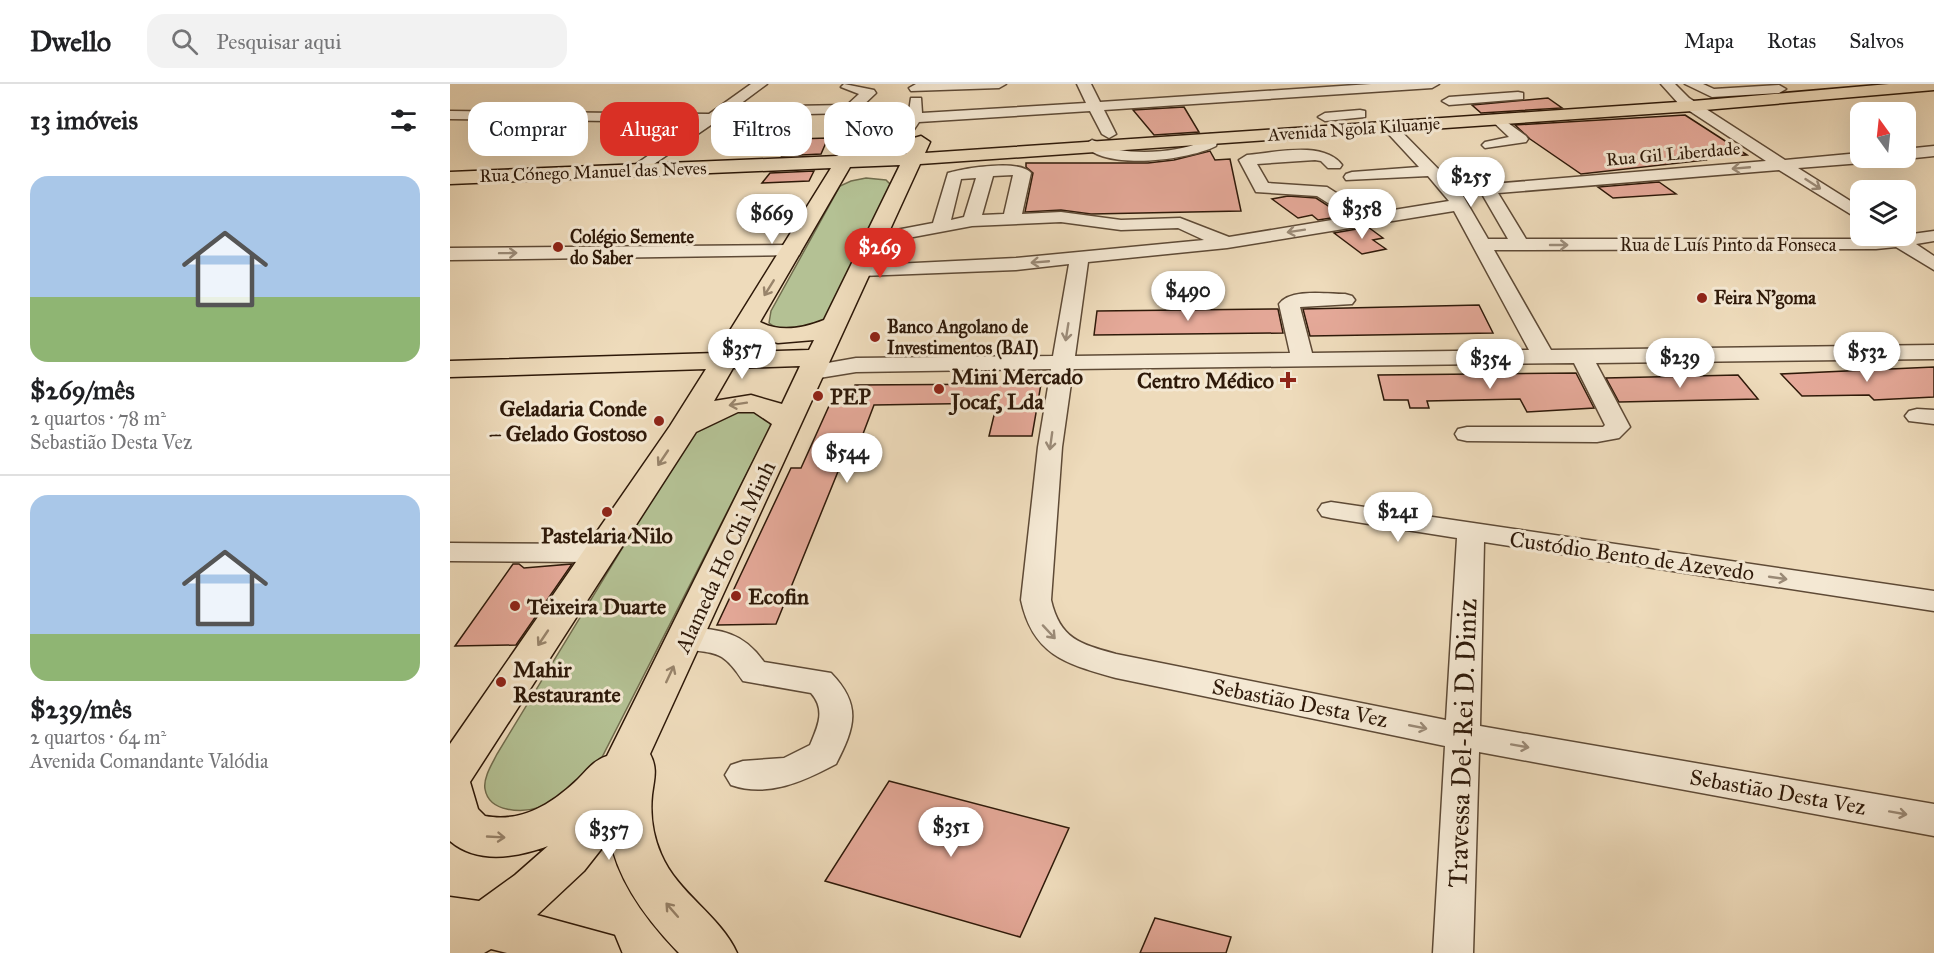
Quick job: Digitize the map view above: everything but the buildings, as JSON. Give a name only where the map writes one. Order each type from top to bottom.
[{"type":"main road","name":"Avenida Ngola Kiluanje","points":[[773,166],[844,162],[917,151],[1092,146],[1693,106],[1780,90],[1934,85]]},
{"type":"main road","name":"Alameda Ho Chi Minh","points":[[645,727],[917,151]]},
{"type":"main road","points":[[773,166],[824,155]]},
{"type":"main road","points":[[450,778],[685,426],[844,162],[853,156]]},
{"type":"main road","name":"Rua Cónego Manuel das Neves","points":[[450,178],[773,166]]},
{"type":"main road","points":[[831,183],[872,175],[891,177],[902,183]]},
{"type":"main road","points":[[746,326],[759,333],[798,335],[821,331],[835,324]]},
{"type":"main road","points":[[450,369],[816,365]]},
{"type":"main road","points":[[685,426],[712,410],[748,402],[765,404],[777,410],[788,424]]},
{"type":"main road","points":[[450,785],[462,824],[474,835],[502,838],[531,833],[564,817],[592,795],[645,727]]},
{"type":"main road","points":[[459,924],[526,896],[582,844],[599,818],[645,727]]},
{"type":"main road","points":[[645,727],[629,802],[634,846],[645,875],[658,894],[712,953]]},
{"type":"main road","points":[[459,924],[596,953]]},
{"type":"street","points":[[734,102],[760,84]]},
{"type":"street","points":[[999,84],[916,86],[915,118],[1431,84],[1472,121]]},
{"type":"street","points":[[1084,84],[1109,134]]},
{"type":"street","points":[[1262,84],[1272,96]]},
{"type":"street","points":[[1668,84],[1693,106],[1850,209]]},
{"type":"street","points":[[1692,84],[1712,93],[1780,90]]},
{"type":"street","points":[[812,111],[851,109],[869,93],[848,87]]},
{"type":"street","points":[[1449,101],[1518,96]]},
{"type":"street","points":[[1325,117],[1358,112],[1381,127],[1432,171],[1454,198],[1544,357]]},
{"type":"street","points":[[450,115],[711,115]]},
{"type":"street","points":[[638,170],[711,118]]},
{"type":"street","points":[[1490,145],[1521,139],[1497,119]]},
{"type":"street","points":[[1916,153],[1934,151]]},
{"type":"street","points":[[1334,165],[1327,158],[1315,155],[1247,160],[1262,188],[1322,191],[1366,220]]},
{"type":"street","name":"Rua Gil Liberdade","points":[[1454,198],[1487,189],[1850,159]]},
{"type":"street","points":[[941,225],[954,176],[986,172],[1016,170],[1023,173],[1012,218]]},
{"type":"street","points":[[1352,177],[1432,171]]},
{"type":"street","points":[[972,221],[986,172]]},
{"type":"street","points":[[1487,189],[1520,245]]},
{"type":"street","points":[[861,270],[948,268],[1079,259],[1227,243],[1366,220],[1454,198]]},
{"type":"street","points":[[876,239],[972,221],[1012,218],[1083,218],[1121,225],[1127,234],[1135,238],[1204,231],[1227,243]]},
{"type":"street","name":"Rua de Luís Pinto da Fonseca","points":[[1916,237],[1934,236]]},
{"type":"street","name":"Rua de Luís Pinto da Fonseca","points":[[1480,245],[1850,244]]},
{"type":"street","points":[[1907,246],[1934,264]]},
{"type":"street","points":[[450,254],[792,251]]},
{"type":"street","name":"Sebastião Desta Vez","points":[[1079,259],[1050,447],[1036,600],[1042,625],[1060,644],[1084,657],[1116,666],[1462,735],[1934,820]]},
{"type":"street","points":[[1303,361],[1289,304],[1296,301],[1344,300]]},
{"type":"street","points":[[816,365],[1934,352]]},
{"type":"street","points":[[1467,434],[1597,435],[1615,430],[1618,427],[1582,356]]},
{"type":"street","name":"Custódio Bento de Azevedo","points":[[1331,510],[1934,601]]},
{"type":"street","name":"Travessa Del-Rei D. Diniz","points":[[1453,953],[1471,532]]},
{"type":"street","points":[[450,552],[600,553]]},
{"type":"street","points":[[687,638],[726,642],[742,654],[754,673],[820,682],[834,697],[837,720],[824,754],[789,772],[743,775]]},
{"type":"green space","points":[[866,178],[886,180],[892,186],[832,317],[809,327],[792,330],[769,323],[771,311],[840,186]]},
{"type":"green space","points":[[725,411],[758,412],[768,420],[771,426],[595,771],[570,792],[541,807],[516,810],[493,803],[485,789],[485,780],[497,754],[696,427]]},
{"type":"place","name":"Colégio Semente do Saber","points":[[558,247]]},
{"type":"place","name":"Feira N'goma","points":[[1702,298]]},
{"type":"place","name":"Banco Angolano de Investimentos (BAI)","points":[[875,337]]},
{"type":"place","name":"Centro Médico","points":[[1288,380]]},
{"type":"place","name":"Mini Mercado Jocaf, Lda","points":[[939,389]]},
{"type":"place","name":"PEP","points":[[818,396]]},
{"type":"place","name":"Geladaria Conde – Gelado Gostoso","points":[[659,421]]},
{"type":"place","name":"Pastelaria Nilo","points":[[607,512]]},
{"type":"place","name":"Ecofin","points":[[736,596]]},
{"type":"place","name":"Teixeira Duarte","points":[[515,606]]},
{"type":"place","name":"Mahir Restaurante","points":[[501,682]]}]
